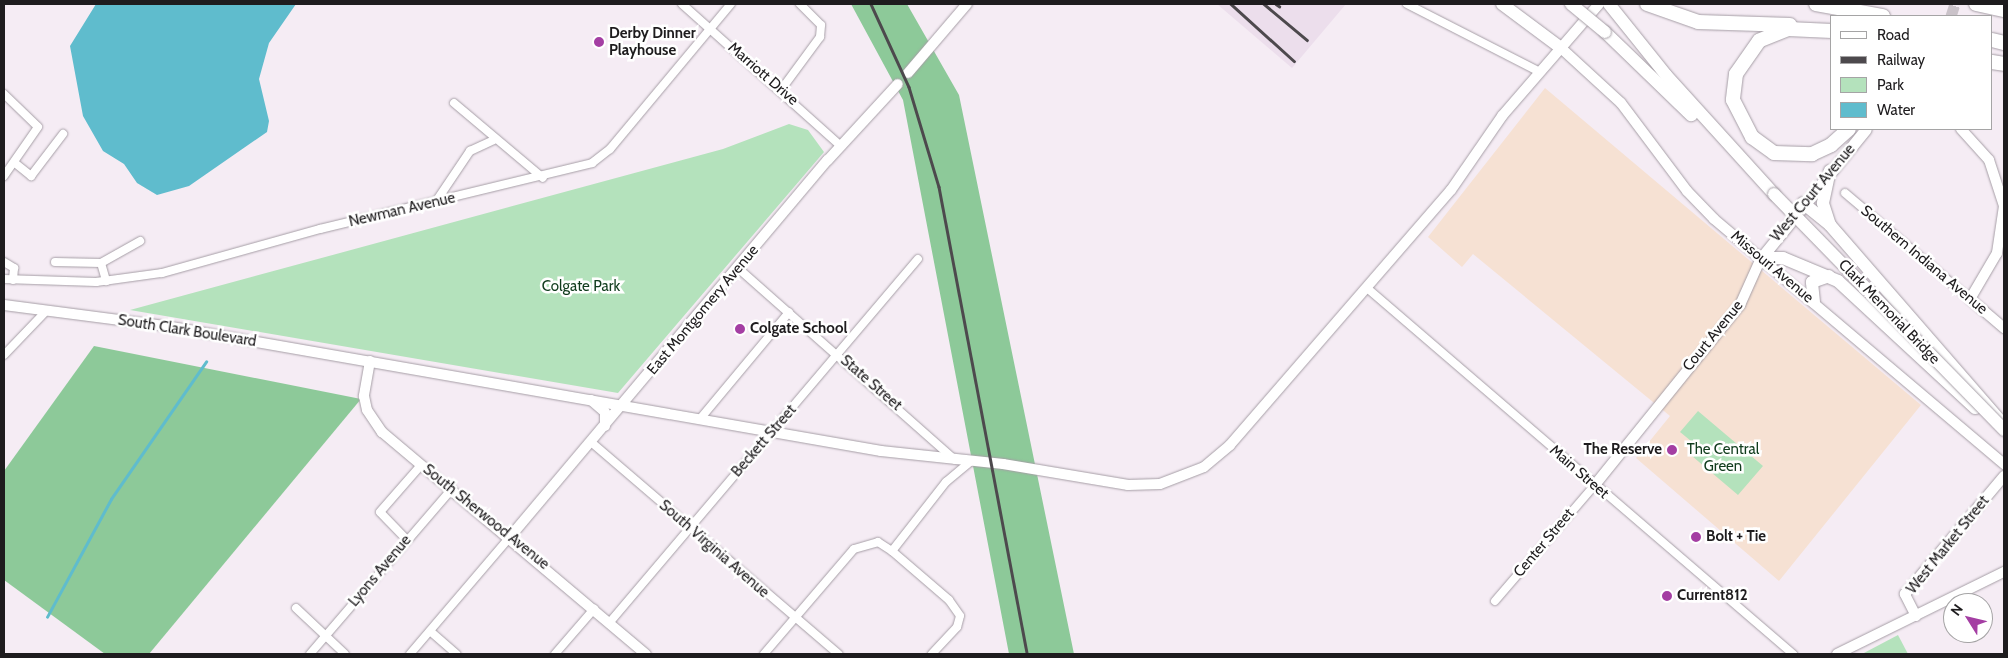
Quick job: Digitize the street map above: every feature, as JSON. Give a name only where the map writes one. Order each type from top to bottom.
[{"type":"highway","points":[[1647,4],[1698,22],[1768,22],[1829,30]]},
{"type":"highway","points":[[1816,4],[1877,15]]},
{"type":"highway","points":[[1979,4],[2004,10]]},
{"type":"highway","points":[[1829,30],[1788,29],[1759,41],[1736,74],[1733,100],[1752,137],[1774,152],[1812,154],[1831,145],[1848,130]]},
{"type":"main road","points":[[1502,4],[1561,48]]},
{"type":"main road","points":[[1570,4],[1605,32],[1774,194]]},
{"type":"main road","points":[[1609,4],[1774,194]]},
{"type":"main road","name":"West Court Avenue","points":[[1761,258],[1803,203],[1865,130]]},
{"type":"main road","points":[[1830,171],[1823,203],[1830,225]]},
{"type":"main road","name":"Clark Memorial Bridge","points":[[1774,194],[2004,430]]},
{"type":"main road","points":[[1803,203],[1830,225],[1876,280],[1949,357],[2004,424]]},
{"type":"main road","points":[[1761,258],[1784,258],[1828,276],[1857,297],[1935,374],[2004,430]]},
{"type":"main road","points":[[1814,302],[1812,282],[1828,276]]},
{"type":"street","name":"Marriott Drive","points":[[682,4],[781,90],[841,146]]},
{"type":"street","name":"Newman Avenue","points":[[4,279],[106,281],[162,274],[435,203],[543,178],[602,157],[731,4]]},
{"type":"street","points":[[781,90],[820,37],[821,25],[800,4]]},
{"type":"street","points":[[908,73],[967,4]]},
{"type":"street","points":[[1407,4],[1540,72]]},
{"type":"street","name":"South Clark Boulevard","points":[[4,305],[370,361],[624,404],[773,432],[956,460],[1128,485],[1182,477],[1218,458],[1451,190],[1540,72],[1599,4]]},
{"type":"street","name":"Missouri Avenue","points":[[1561,48],[1621,103],[1687,191],[1761,258],[2004,464]]},
{"type":"street","name":"East Montgomery Avenue","points":[[510,537],[739,269],[841,146],[898,84]]},
{"type":"street","points":[[4,94],[38,127],[15,164],[4,176]]},
{"type":"street","points":[[454,103],[494,140],[543,178]]},
{"type":"street","points":[[1962,130],[1989,160],[2004,206],[1997,253],[1970,299]]},
{"type":"street","points":[[15,164],[31,176],[63,134]]},
{"type":"street","points":[[435,203],[470,151],[494,140]]},
{"type":"street","name":"Southern Indiana Avenue","points":[[1845,192],[2004,328]]},
{"type":"street","points":[[55,262],[101,264],[140,241]]},
{"type":"street","name":"Court Avenue","points":[[1594,486],[1634,432],[1740,306],[1761,258]]},
{"type":"street","name":"Beckett Street","points":[[610,622],[689,527],[839,355],[918,259]]},
{"type":"street","points":[[4,262],[14,268],[13,280]]},
{"type":"street","points":[[101,264],[106,281]]},
{"type":"street","name":"State Street","points":[[739,269],[839,355],[956,460]]},
{"type":"street","name":"Main Street","points":[[1367,288],[1594,486],[1793,654]]},
{"type":"street","points":[[4,355],[46,312]]},
{"type":"street","points":[[700,419],[789,312]]},
{"type":"street","name":"South Sherwood Avenue","points":[[370,361],[364,396],[367,410],[382,432],[452,488],[646,654]]},
{"type":"street","points":[[588,398],[605,412],[605,426]]},
{"type":"street","name":"South Virginia Avenue","points":[[591,442],[838,654]]},
{"type":"street","points":[[892,551],[946,482],[970,462]]},
{"type":"street","points":[[406,539],[380,512],[421,464]]},
{"type":"street","name":"West Market Street","points":[[1916,616],[1905,594],[2004,476]]},
{"type":"street","name":"Center Street","points":[[1495,601],[1594,486]]},
{"type":"street","name":"Lyons Avenue","points":[[310,654],[406,539],[452,488]]},
{"type":"street","points":[[410,654],[510,537]]},
{"type":"street","points":[[764,654],[854,549],[878,542],[892,551],[956,608],[956,626],[932,654]]},
{"type":"street","points":[[1837,654],[2004,572]]},
{"type":"street","points":[[296,608],[325,638],[345,654]]},
{"type":"street","points":[[555,654],[594,609]]},
{"type":"street","points":[[430,631],[456,654]]},
{"type":"shaded area","points":[[1217,4],[1346,4],[1292,68]]},
{"type":"shaded area","points":[[1545,88],[1921,405],[1779,581],[1636,458],[1670,416],[1473,254],[1462,267],[1428,237]]},
{"type":"green space","points":[[851,4],[907,4],[959,95],[1074,654],[1009,654],[903,100]]},
{"type":"green space","name":"Colgate Park","points":[[789,124],[808,130],[824,152],[618,393],[130,310],[723,149]]},
{"type":"green space","points":[[94,346],[361,399],[149,654],[105,654],[4,580],[4,471]]},
{"type":"green space","name":"The Central Green","points":[[1698,411],[1763,466],[1738,495],[1692,456],[1691,441],[1680,432]]},
{"type":"green space","points":[[1898,635],[1908,654],[1862,654]]},
{"type":"water","points":[[96,4],[296,4],[269,43],[259,79],[269,121],[267,132],[189,186],[157,195],[137,183],[124,164],[103,151],[83,116],[70,46]]},
{"type":"waterway","points":[[47,617],[111,499],[206,362]]},
{"type":"tunnel","points":[[1951,15],[1955,4]]},
{"type":"railway","points":[[871,4],[909,87],[939,187],[1027,654]]},
{"type":"railway","points":[[1231,4],[1294,61]]},
{"type":"railway","points":[[1264,4],[1307,40]]},
{"type":"place","name":"Derby Dinner Playhouse","points":[[599,42]]},
{"type":"place","name":"Colgate School","points":[[740,329]]},
{"type":"place","name":"The Reserve","points":[[1672,450]]},
{"type":"place","name":"Bolt + Tie","points":[[1696,537]]},
{"type":"place","name":"Current812","points":[[1667,596]]}]
